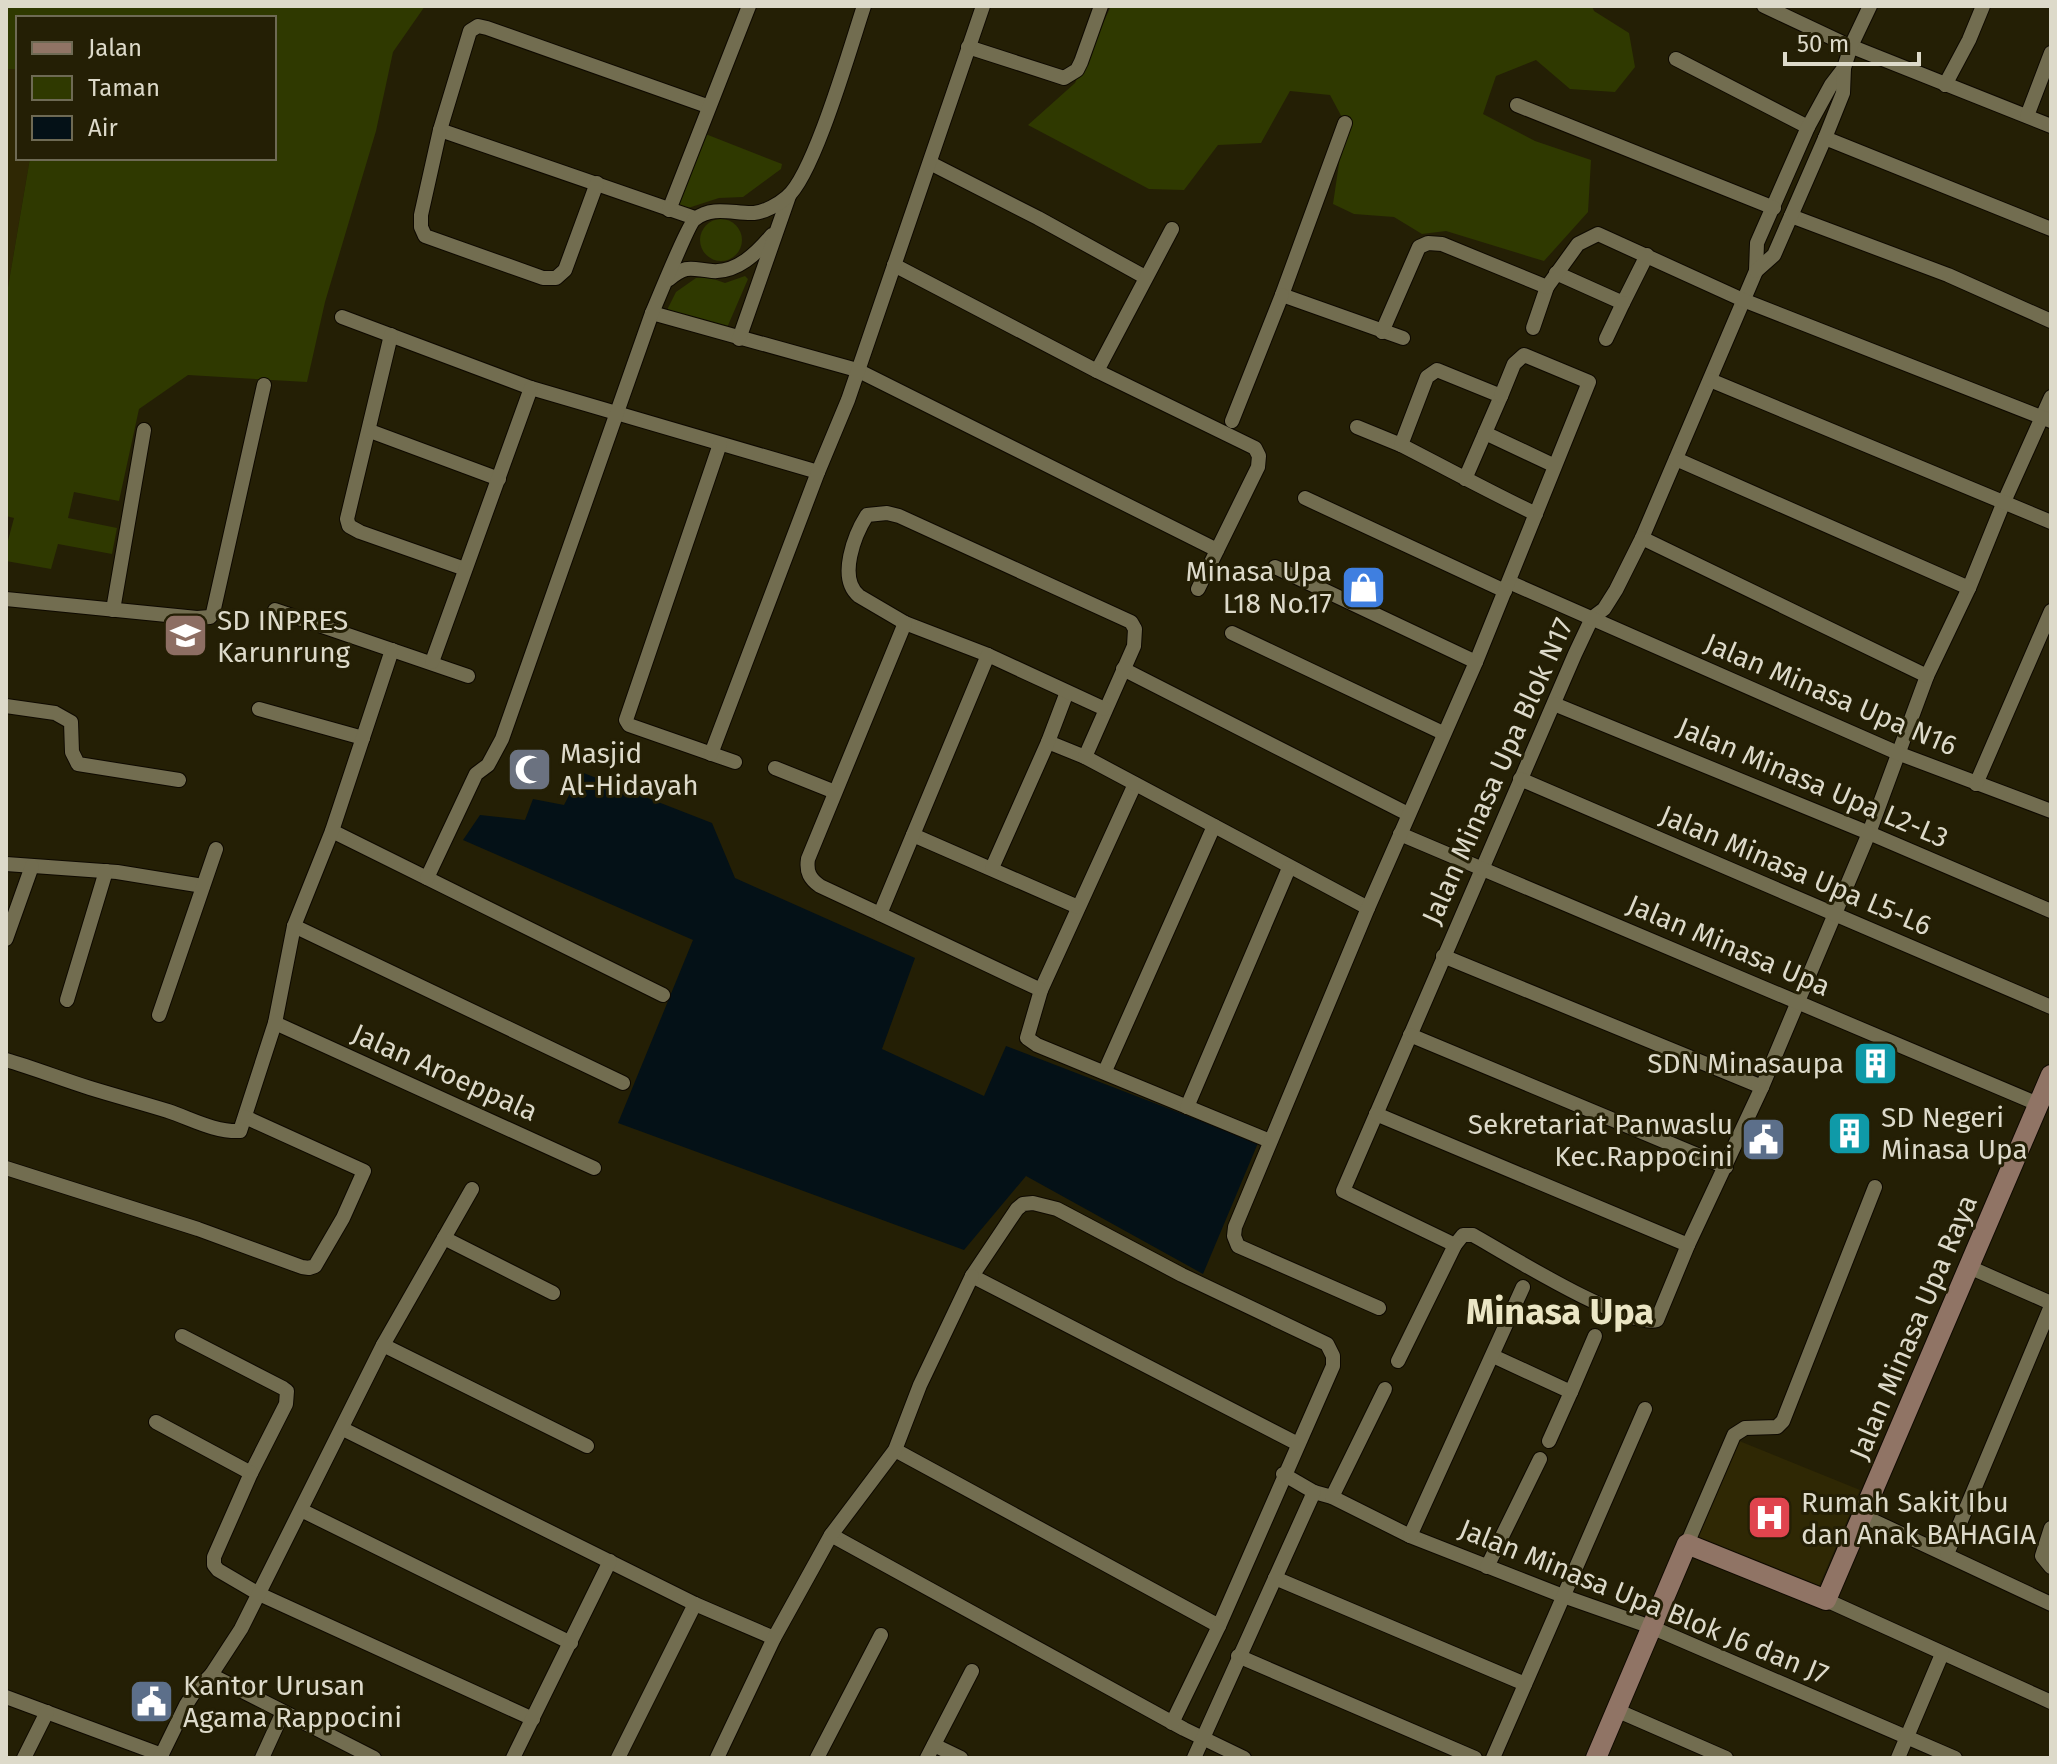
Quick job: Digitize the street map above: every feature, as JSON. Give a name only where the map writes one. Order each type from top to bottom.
[{"type":"street","points":[[669,210],[707,106],[749,6]]},
{"type":"street","points":[[739,339],[789,196],[809,167],[864,6]]},
{"type":"street","points":[[711,754],[848,400],[983,6]]},
{"type":"street","points":[[968,47],[1064,78],[1077,70],[1101,6]]},
{"type":"street","points":[[1764,6],[1851,46],[2051,126]]},
{"type":"street","points":[[1756,271],[1774,255],[1825,138],[1843,93],[1844,68],[1851,46],[1870,6]]},
{"type":"street","points":[[1945,85],[1983,6]]},
{"type":"street","points":[[597,183],[565,270],[556,278],[543,278],[425,236],[420,221],[440,130],[470,31],[478,26],[707,106]]},
{"type":"street","points":[[2027,116],[2051,53]]},
{"type":"street","points":[[1676,59],[1808,127]]},
{"type":"street","points":[[1756,271],[1757,243],[1808,127],[1844,68]]},
{"type":"street","points":[[1517,105],[1774,208]]},
{"type":"street","points":[[1232,421],[1345,123]]},
{"type":"street","points":[[440,130],[695,218],[724,210],[754,213],[771,208],[789,196]]},
{"type":"street","points":[[1825,138],[2051,229]]},
{"type":"street","points":[[930,163],[1145,277]]},
{"type":"street","points":[[1791,216],[1948,275],[2051,321]]},
{"type":"street","points":[[427,878],[471,783],[476,774],[488,765],[502,739],[652,313],[687,228],[695,218]]},
{"type":"street","points":[[666,282],[680,270],[695,267],[727,270],[740,264],[752,257],[778,228]]},
{"type":"street","points":[[1097,371],[1172,229]]},
{"type":"street","points":[[1533,328],[1547,287],[1556,273],[1578,244],[1598,234],[1743,300],[2047,420]]},
{"type":"street","points":[[1382,332],[1419,247],[1428,243],[1442,244],[1547,287]]},
{"type":"street","points":[[1606,339],[1647,255]]},
{"type":"street","points":[[894,265],[1097,371],[1255,448],[1260,462],[1258,467],[1198,589]]},
{"type":"street","name":"Jalan Minasa Upa Blok N17","points":[[1455,1245],[1343,1191],[1592,618],[1604,609],[1616,590],[1642,538],[1756,271]]},
{"type":"street","points":[[1556,273],[1623,303]]},
{"type":"street","points":[[1282,295],[1403,338]]},
{"type":"street","points":[[652,313],[857,370],[1217,550]]},
{"type":"street","points":[[342,317],[531,388],[818,472]]},
{"type":"street","points":[[391,335],[370,431],[348,509],[349,526],[465,569]]},
{"type":"street","points":[[1379,1308],[1238,1246],[1235,1227],[1408,814],[1476,662],[1553,465],[1596,384],[1524,355],[1514,364],[1465,479]]},
{"type":"street","points":[[1401,445],[1427,377],[1433,371],[1441,370],[1501,396]]},
{"type":"street","points":[[1710,380],[2051,522]]},
{"type":"street","points":[[6,599],[210,617],[264,385]]},
{"type":"street","points":[[432,662],[531,388]]},
{"type":"street","points":[[1398,1361],[1455,1245],[1463,1235],[1473,1235],[1615,1312],[1646,1323],[1660,1317],[1688,1245],[1762,1087],[1869,833],[1927,676],[1969,588],[2003,504],[2047,420],[2051,397]]},
{"type":"street","points":[[1357,427],[1401,445],[1536,514]]},
{"type":"street","points":[[113,610],[144,430]]},
{"type":"street","points":[[370,431],[499,479]]},
{"type":"street","points":[[1485,433],[1553,465]]},
{"type":"street","points":[[720,444],[626,716],[629,725],[735,762]]},
{"type":"street","points":[[1676,459],[1969,588]]},
{"type":"street","name":"Jalan Minasa Upa N16","points":[[1305,498],[1507,587],[1592,618],[1900,754],[2051,811]]},
{"type":"street","points":[[1085,757],[1135,641],[1135,629],[1131,622],[899,516],[887,513],[867,515],[854,540],[849,569],[854,592],[905,623],[988,655],[1105,709]]},
{"type":"street","points":[[1642,538],[1927,676]]},
{"type":"street","points":[[1275,567],[1476,662]]},
{"type":"street","points":[[275,610],[468,676]]},
{"type":"street","points":[[1976,784],[2051,611]]},
{"type":"street","points":[[905,623],[808,859],[809,876],[820,886],[1041,990]]},
{"type":"street","points":[[1232,633],[1443,733]]},
{"type":"street","points":[[243,1124],[275,1023],[294,926],[332,831],[392,650]]},
{"type":"street","points":[[880,914],[988,655]]},
{"type":"street","points":[[1123,669],[1408,814]]},
{"type":"street","points":[[992,868],[1067,692]]},
{"type":"street","name":"Jalan Minasa Upa L2-L3","points":[[1554,704],[2051,911]]},
{"type":"street","points":[[6,706],[55,713],[71,722],[72,752],[78,764],[179,780]]},
{"type":"street","points":[[259,709],[363,738]]},
{"type":"street","points":[[1048,742],[1085,757],[1368,908]]},
{"type":"street","points":[[775,768],[835,792]]},
{"type":"street","name":"Jalan Minasa Upa L5-L6","points":[[1520,779],[2051,1007]]},
{"type":"street","points":[[1135,784],[1041,990],[1027,1029],[1027,1038],[1037,1045],[1270,1141]]},
{"type":"street","points":[[1105,1071],[1214,826]]},
{"type":"street","points":[[332,831],[663,995]]},
{"type":"street","name":"Jalan Minasa Upa","points":[[1400,834],[2038,1104]]},
{"type":"street","points":[[913,835],[1078,907]]},
{"type":"street","points":[[159,1015],[216,849]]},
{"type":"street","points":[[6,864],[106,871],[203,886]]},
{"type":"street","points":[[6,939],[32,866]]},
{"type":"street","points":[[1187,1107],[1289,868]]},
{"type":"street","points":[[67,1000],[106,871]]},
{"type":"street","points":[[294,926],[623,1083]]},
{"type":"street","points":[[1443,956],[1762,1087]]},
{"type":"street","name":"Jalan Aroeppala","points":[[275,1023],[594,1168]]},
{"type":"street","points":[[1410,1035],[1726,1167]]},
{"type":"street","points":[[6,1060],[227,1131],[243,1124],[364,1171],[319,1262],[309,1268],[6,1168]]},
{"type":"street","name":"Jalan Minasa Upa Raya","points":[[1826,1600],[2051,1075]]},
{"type":"street","points":[[1376,1114],[1688,1245]]},
{"type":"street","points":[[1596,1758],[1734,1435],[1745,1428],[1777,1427],[1783,1421],[1875,1187]]},
{"type":"street","points":[[6,1697],[161,1756],[195,1691],[211,1675],[259,1594],[383,1345],[472,1189]]},
{"type":"street","points":[[717,1758],[774,1638],[831,1535],[895,1450],[920,1385],[972,1276],[1023,1204],[1044,1203],[1182,1275],[1327,1344],[1333,1356],[1333,1366],[1283,1474],[1219,1626],[1172,1723]]},
{"type":"street","points":[[444,1238],[553,1293]]},
{"type":"street","points":[[1947,1554],[2047,1326],[2051,1304],[1969,1267]]},
{"type":"street","points":[[972,1276],[1298,1444]]},
{"type":"street","points":[[1410,1536],[1523,1287]]},
{"type":"street","points":[[182,1336],[287,1391],[286,1404],[251,1473],[213,1561],[220,1573],[259,1594],[533,1719]]},
{"type":"street","points":[[1549,1441],[1564,1389],[1595,1336]]},
{"type":"street","points":[[383,1345],[587,1446]]},
{"type":"street","points":[[1493,1356],[1564,1389]]},
{"type":"street","points":[[1332,1497],[1385,1389]]},
{"type":"street","points":[[1493,1758],[1645,1409]]},
{"type":"street","points":[[156,1422],[251,1473]]},
{"type":"street","points":[[343,1429],[695,1604],[774,1638]]},
{"type":"street","points":[[895,1450],[1219,1626]]},
{"type":"street","points":[[1487,1567],[1540,1459]]},
{"type":"street","name":"Jalan Minasa Upa Blok J6 dan J7","points":[[1283,1474],[1314,1492],[1332,1497],[1410,1536],[1651,1627],[1955,1758]]},
{"type":"street","points":[[1194,1758],[1314,1492]]},
{"type":"street","points":[[301,1510],[571,1643]]},
{"type":"street","points":[[1863,1516],[2051,1604]]},
{"type":"street","points":[[2051,1528],[2042,1556],[2051,1567]]},
{"type":"street","points":[[831,1535],[1172,1723],[1244,1758]]},
{"type":"street","points":[[1687,1544],[1826,1600],[2051,1702]]},
{"type":"street","points":[[513,1758],[610,1561]]},
{"type":"street","points":[[1275,1578],[1525,1684]]},
{"type":"street","points":[[618,1758],[695,1604]]},
{"type":"street","points":[[817,1758],[881,1635]]},
{"type":"street","points":[[1898,1758],[1942,1654]]},
{"type":"street","points":[[1238,1656],[1475,1758]]},
{"type":"street","points":[[961,1758],[930,1752],[972,1671]]},
{"type":"street","points":[[211,1675],[374,1758]]},
{"type":"street","points":[[1616,1710],[1726,1758]]},
{"type":"street","points":[[24,1758],[47,1712]]},
{"type":"street","points":[[262,1758],[283,1712]]},
{"type":"shaded area","points":[[6,69],[16,69],[16,160],[30,160],[6,299]]},
{"type":"shaded area","name":"Rumah Sakit Ibu dan Anak BAHAGIA","points":[[1727,1436],[1860,1490],[1811,1605],[1680,1547]]},
{"type":"green space","points":[[6,6],[425,6],[393,52],[376,131],[325,302],[307,382],[188,375],[139,409],[119,501],[74,492],[68,518],[117,528],[112,554],[58,544],[51,569],[6,561],[14,518],[6,516],[6,299],[30,160],[276,160],[276,16],[16,16],[16,69],[6,69]]},
{"type":"green space","points":[[1111,6],[1592,6],[1594,11],[1629,33],[1635,67],[1615,92],[1570,89],[1536,60],[1496,76],[1483,114],[1535,141],[1591,160],[1588,212],[1544,261],[1446,231],[1422,234],[1394,217],[1354,214],[1333,204],[1345,123],[1330,95],[1290,91],[1261,143],[1218,145],[1184,190],[1149,189],[1028,125],[1075,83]]},
{"type":"green space","points":[[703,133],[782,164],[781,169],[743,197],[719,198],[682,210],[676,208]]},
{"type":"green space","points":[[721,219],[736,225],[742,240],[736,255],[721,261],[706,255],[700,240],[706,225]]},
{"type":"green space","points":[[745,276],[748,279],[726,330],[667,310],[676,292],[696,278],[708,277],[725,283]]},
{"type":"water","points":[[581,772],[712,823],[735,878],[915,958],[882,1049],[984,1096],[1006,1046],[1258,1143],[1203,1274],[1026,1176],[964,1250],[618,1123],[693,940],[463,840],[480,815],[525,820],[533,799],[564,805]]},
{"type":"place","name":"Minasa Upa L18 No.17","points":[[1363,587]]},
{"type":"place","name":"SD INPRES Karunrung","points":[[186,636]]},
{"type":"place","name":"Masjid Al-Hidayah","points":[[529,769]]},
{"type":"place","name":"SDN Minasaupa","points":[[1875,1063]]},
{"type":"place","name":"SD Negeri Minasa Upa","points":[[1850,1133]]},
{"type":"place","name":"Sekretariat Panwaslu Kec.Rappocini","points":[[1764,1140]]},
{"type":"place","name":"Rumah Sakit Ibu dan Anak BAHAGIA","points":[[1770,1518]]},
{"type":"place","name":"Kantor Urusan Agama Rappocini","points":[[152,1701]]},
{"type":"district","name":"Minasa Upa","points":[[1560,1311]]}]
